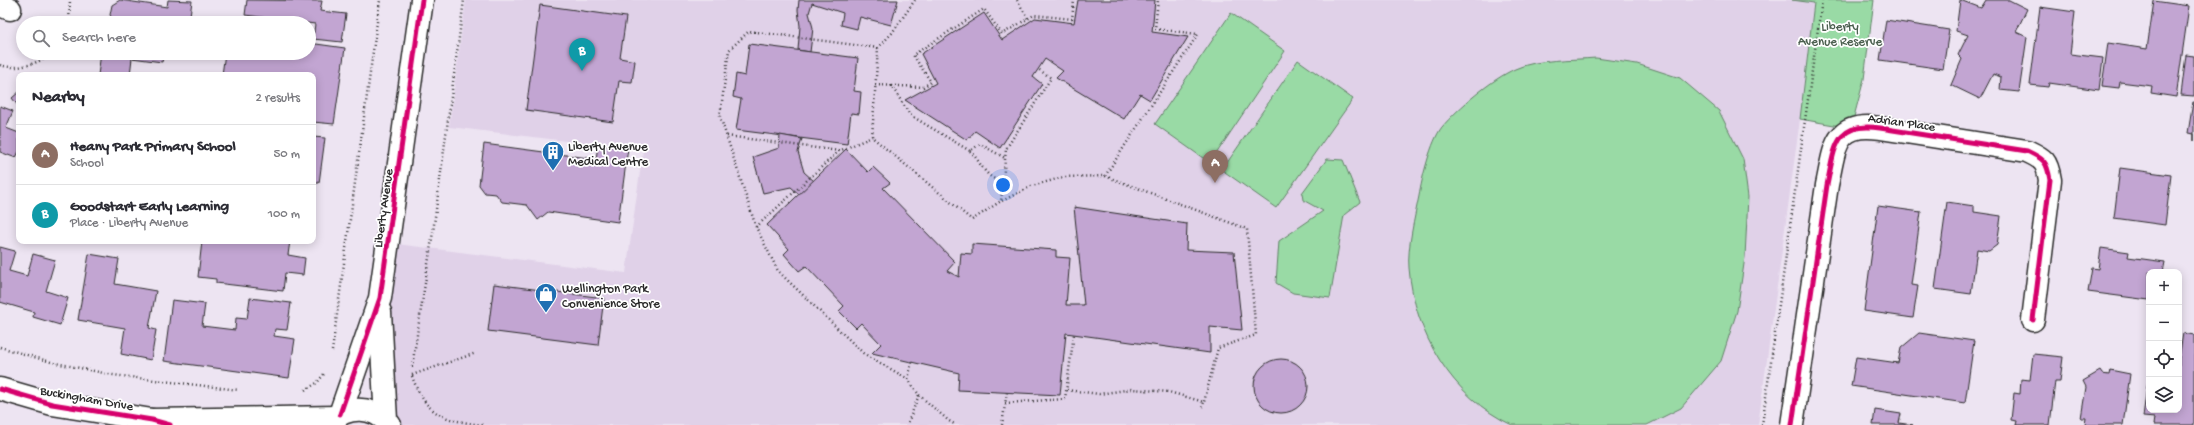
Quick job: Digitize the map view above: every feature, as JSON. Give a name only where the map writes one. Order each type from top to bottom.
[{"type":"street","name":"Liberty Avenue","points":[[388,423],[380,298],[422,0]]},
{"type":"street","name":"Adrian Place","points":[[1792,425],[1827,184],[1834,151],[1840,136],[1851,128],[1873,127],[2028,151],[2041,158],[2048,166],[2050,180],[2033,320]]},
{"type":"street","name":"Liberty Avenue","points":[[335,419],[380,298]]},
{"type":"street","name":"Buckingham Drive","points":[[0,389],[52,404],[161,422],[335,419],[359,409],[378,414],[388,423]]},
{"type":"path","points":[[69,16],[70,0]]},
{"type":"path","points":[[330,359],[380,0]]},
{"type":"path","points":[[464,0],[433,232],[413,356],[412,375],[417,390],[426,404],[440,415],[458,421],[483,425]]},
{"type":"path","points":[[872,137],[878,48],[892,33],[915,0]]},
{"type":"path","points":[[1017,0],[1028,19]]},
{"type":"path","points":[[876,85],[923,87],[931,82],[913,55],[984,9],[1002,34],[1034,15],[1072,19],[1074,0]]},
{"type":"path","points":[[1105,176],[1198,34],[1155,29],[1158,0]]},
{"type":"path","points":[[1762,425],[1821,1]]},
{"type":"path","points":[[878,48],[749,31],[729,50],[720,116],[756,227],[778,271],[863,353],[908,379],[919,395],[949,421],[956,425]]},
{"type":"path","points":[[0,65],[6,67],[33,64],[41,60]]},
{"type":"path","points":[[1001,201],[1006,149],[1051,78],[1038,69]]},
{"type":"path","points":[[891,85],[910,115],[970,151],[977,158],[987,174],[997,181],[1003,181]]},
{"type":"path","points":[[727,136],[839,151]]},
{"type":"path","points":[[756,227],[839,151],[872,137]]},
{"type":"path","points":[[872,137],[972,220],[1001,201],[1032,186],[1064,177],[1105,176],[1247,229],[1256,335],[1218,348],[1202,407]]},
{"type":"path","points":[[970,151],[980,144],[1005,158]]},
{"type":"path","points":[[1005,403],[1065,399],[1074,334]]},
{"type":"path","points":[[0,347],[51,362],[113,375],[245,390]]},
{"type":"path","points":[[412,375],[476,353]]},
{"type":"path","points":[[908,379],[912,362]]},
{"type":"path","points":[[301,392],[317,383],[325,372]]},
{"type":"path","points":[[1067,390],[1099,394],[1132,389],[1169,392],[1204,402]]},
{"type":"path","points":[[1002,425],[1007,392]]},
{"type":"path","points":[[907,425],[919,395]]},
{"type":"shaded area","points":[[466,0],[1793,0],[1814,3],[1800,119],[1758,425],[390,425],[382,372],[389,243],[626,273],[643,150],[449,127]]},
{"type":"green space","name":"Liberty Avenue Reserve","points":[[1792,0],[1874,0],[1864,79],[1851,128],[1800,119],[1814,3]]},
{"type":"green space","points":[[1231,13],[1285,51],[1210,163],[1155,124]]},
{"type":"green space","points":[[1596,58],[1637,64],[1680,78],[1719,111],[1743,159],[1748,197],[1745,257],[1737,311],[1721,361],[1681,408],[1647,425],[1512,425],[1491,413],[1471,398],[1454,380],[1428,339],[1419,316],[1412,292],[1409,268],[1409,251],[1422,180],[1434,141],[1442,127],[1457,111],[1486,87],[1515,69],[1533,63],[1555,60]]},
{"type":"green space","points":[[1298,60],[1353,99],[1276,208],[1222,170]]},
{"type":"green space","points":[[1327,159],[1343,160],[1360,202],[1344,215],[1330,298],[1293,293],[1276,283],[1279,241],[1323,211],[1303,200],[1302,193]]},
{"type":"building","points":[[120,0],[167,7],[168,0],[192,1],[190,16],[111,16],[112,5]]},
{"type":"building","points":[[247,0],[322,1],[320,11],[346,14],[342,42],[316,39],[316,16],[245,15]]},
{"type":"building","points":[[799,0],[898,0],[891,25],[860,17],[857,29],[841,25],[843,13],[812,3],[809,13],[813,28],[810,52],[798,50],[800,26],[798,10]]},
{"type":"building","points":[[1078,0],[1155,0],[1152,32],[1188,37],[1150,100],[1140,94],[1124,119],[1056,78],[1063,71],[1045,59],[1033,77],[1042,84],[1000,148],[975,131],[967,140],[905,100],[936,83],[921,54],[984,13],[1002,40],[1035,18],[1074,23]]},
{"type":"building","points":[[1960,0],[1981,8],[1986,0],[2009,0],[2027,9],[2016,32],[2027,37],[2019,92],[2000,90],[2001,77],[1993,74],[1980,99],[1951,85],[1962,59],[1958,55],[1968,35],[1956,31]]},
{"type":"building","points":[[2154,1],[2189,6],[2176,97],[2151,93],[2152,86],[2120,82],[2119,88],[2102,86],[2108,43],[2147,49]]},
{"type":"building","points":[[540,5],[626,17],[620,58],[635,61],[632,82],[619,81],[613,122],[526,110]]},
{"type":"building","points":[[2040,7],[2075,12],[2070,54],[2103,58],[2099,90],[2049,83],[2048,87],[2030,85]]},
{"type":"building","points":[[1886,20],[1949,30],[1943,69],[1880,60]]},
{"type":"building","points":[[316,44],[345,48],[334,124],[316,122],[316,72],[222,72],[224,60],[316,60]]},
{"type":"building","points":[[749,44],[858,58],[854,91],[861,92],[859,114],[851,113],[847,144],[736,130],[741,99],[733,97],[736,74],[745,76]]},
{"type":"building","points":[[2186,55],[2194,56],[2194,96],[2181,95]]},
{"type":"building","points":[[100,60],[132,60],[130,72],[98,72]]},
{"type":"building","points":[[147,60],[162,60],[162,62]]},
{"type":"building","points":[[16,95],[16,103],[12,98]]},
{"type":"building","points":[[2194,102],[2194,134],[2188,133]]},
{"type":"building","points":[[0,106],[13,111],[6,128],[16,132],[16,158],[0,152]]},
{"type":"building","points":[[780,135],[802,139],[798,152],[804,172],[814,181],[800,195],[791,187],[763,193],[753,157],[779,148]]},
{"type":"building","points":[[316,137],[325,138],[319,183],[316,183]]},
{"type":"building","name":"Liberty Avenue Medical Centre","points":[[484,144],[596,159],[598,145],[628,148],[618,222],[548,212],[538,220],[527,205],[502,202],[496,194],[485,193],[479,185]]},
{"type":"building","points":[[846,149],[868,172],[873,167],[890,183],[883,188],[955,262],[947,271],[959,277],[961,253],[972,254],[972,244],[1056,250],[1056,257],[1070,258],[1066,305],[1084,305],[1074,207],[1187,224],[1186,250],[1234,252],[1242,330],[1210,327],[1210,353],[1066,333],[1060,395],[958,390],[959,373],[872,353],[881,344],[861,323],[856,328],[839,311],[844,306],[806,266],[799,271],[784,254],[789,249],[767,225]]},
{"type":"building","points":[[2120,168],[2171,175],[2165,225],[2114,218]]},
{"type":"building","points":[[1947,202],[1974,206],[1974,212],[2001,216],[1997,245],[1989,251],[1977,249],[1971,294],[1935,289]]},
{"type":"building","points":[[1878,206],[1921,212],[1911,285],[1918,286],[1913,318],[1864,311]]},
{"type":"building","points":[[202,244],[290,244],[288,255],[305,258],[303,275],[285,273],[283,291],[216,283],[216,279],[198,277]]},
{"type":"building","points":[[0,247],[15,251],[9,271],[27,276],[33,254],[55,260],[46,291],[68,298],[60,325],[33,317],[34,312],[0,302]]},
{"type":"building","points":[[2101,248],[2129,252],[2128,257],[2165,262],[2164,269],[2146,269],[2146,300],[2088,292],[2092,268],[2098,269]]},
{"type":"building","points":[[89,254],[119,259],[115,284],[156,291],[149,328],[156,330],[151,360],[121,354],[125,328],[78,320]]},
{"type":"building","name":"Wellington Park Convenience Store","points":[[494,284],[604,298],[598,345],[488,331]]},
{"type":"building","points":[[250,298],[291,303],[287,330],[275,329],[274,336],[295,339],[289,378],[164,361],[172,300],[205,304],[202,326],[235,330],[236,318],[247,319]]},
{"type":"building","points":[[1919,333],[1974,341],[1965,403],[1851,386],[1856,357],[1898,363],[1901,348]]},
{"type":"building","points":[[2183,333],[2194,335],[2194,425],[2154,425],[2155,418],[2143,417],[2146,394],[2146,413],[2182,413]]},
{"type":"building","points":[[2033,354],[2063,357],[2060,381],[2055,381],[2050,425],[2016,425],[2017,421],[2011,420],[2014,393],[2020,394],[2021,379],[2030,380]]},
{"type":"building","points":[[1281,359],[1291,361],[1300,367],[1306,376],[1308,386],[1306,396],[1300,405],[1291,411],[1281,413],[1271,411],[1262,405],[1256,396],[1254,386],[1256,376],[1262,367],[1271,361]]},
{"type":"building","points":[[2110,370],[2130,374],[2123,425],[2085,425],[2086,418],[2081,418],[2086,387],[2083,381],[2100,371],[2102,374],[2109,375]]},
{"type":"building","points":[[1875,410],[1901,414],[1899,423],[1913,425],[1873,425]]},
{"type":"cycle path","points":[[340,414],[380,298],[422,0]]},
{"type":"cycle path","points":[[1792,425],[1827,185],[1832,160],[1839,140],[1845,133],[1853,129],[1865,127],[1880,128],[2027,151],[2044,161],[2048,169],[2050,180],[2033,320]]},
{"type":"cycle path","points":[[0,389],[52,404],[152,420],[170,425]]},
{"type":"place","name":"Goodstart Early Learning","points":[[582,71]]},
{"type":"place","name":"Liberty Avenue Medical Centre","points":[[553,172]]},
{"type":"place","name":"Heany Park Primary School","points":[[1215,183]]},
{"type":"place","name":"Wellington Park Convenience Store","points":[[546,314]]}]
